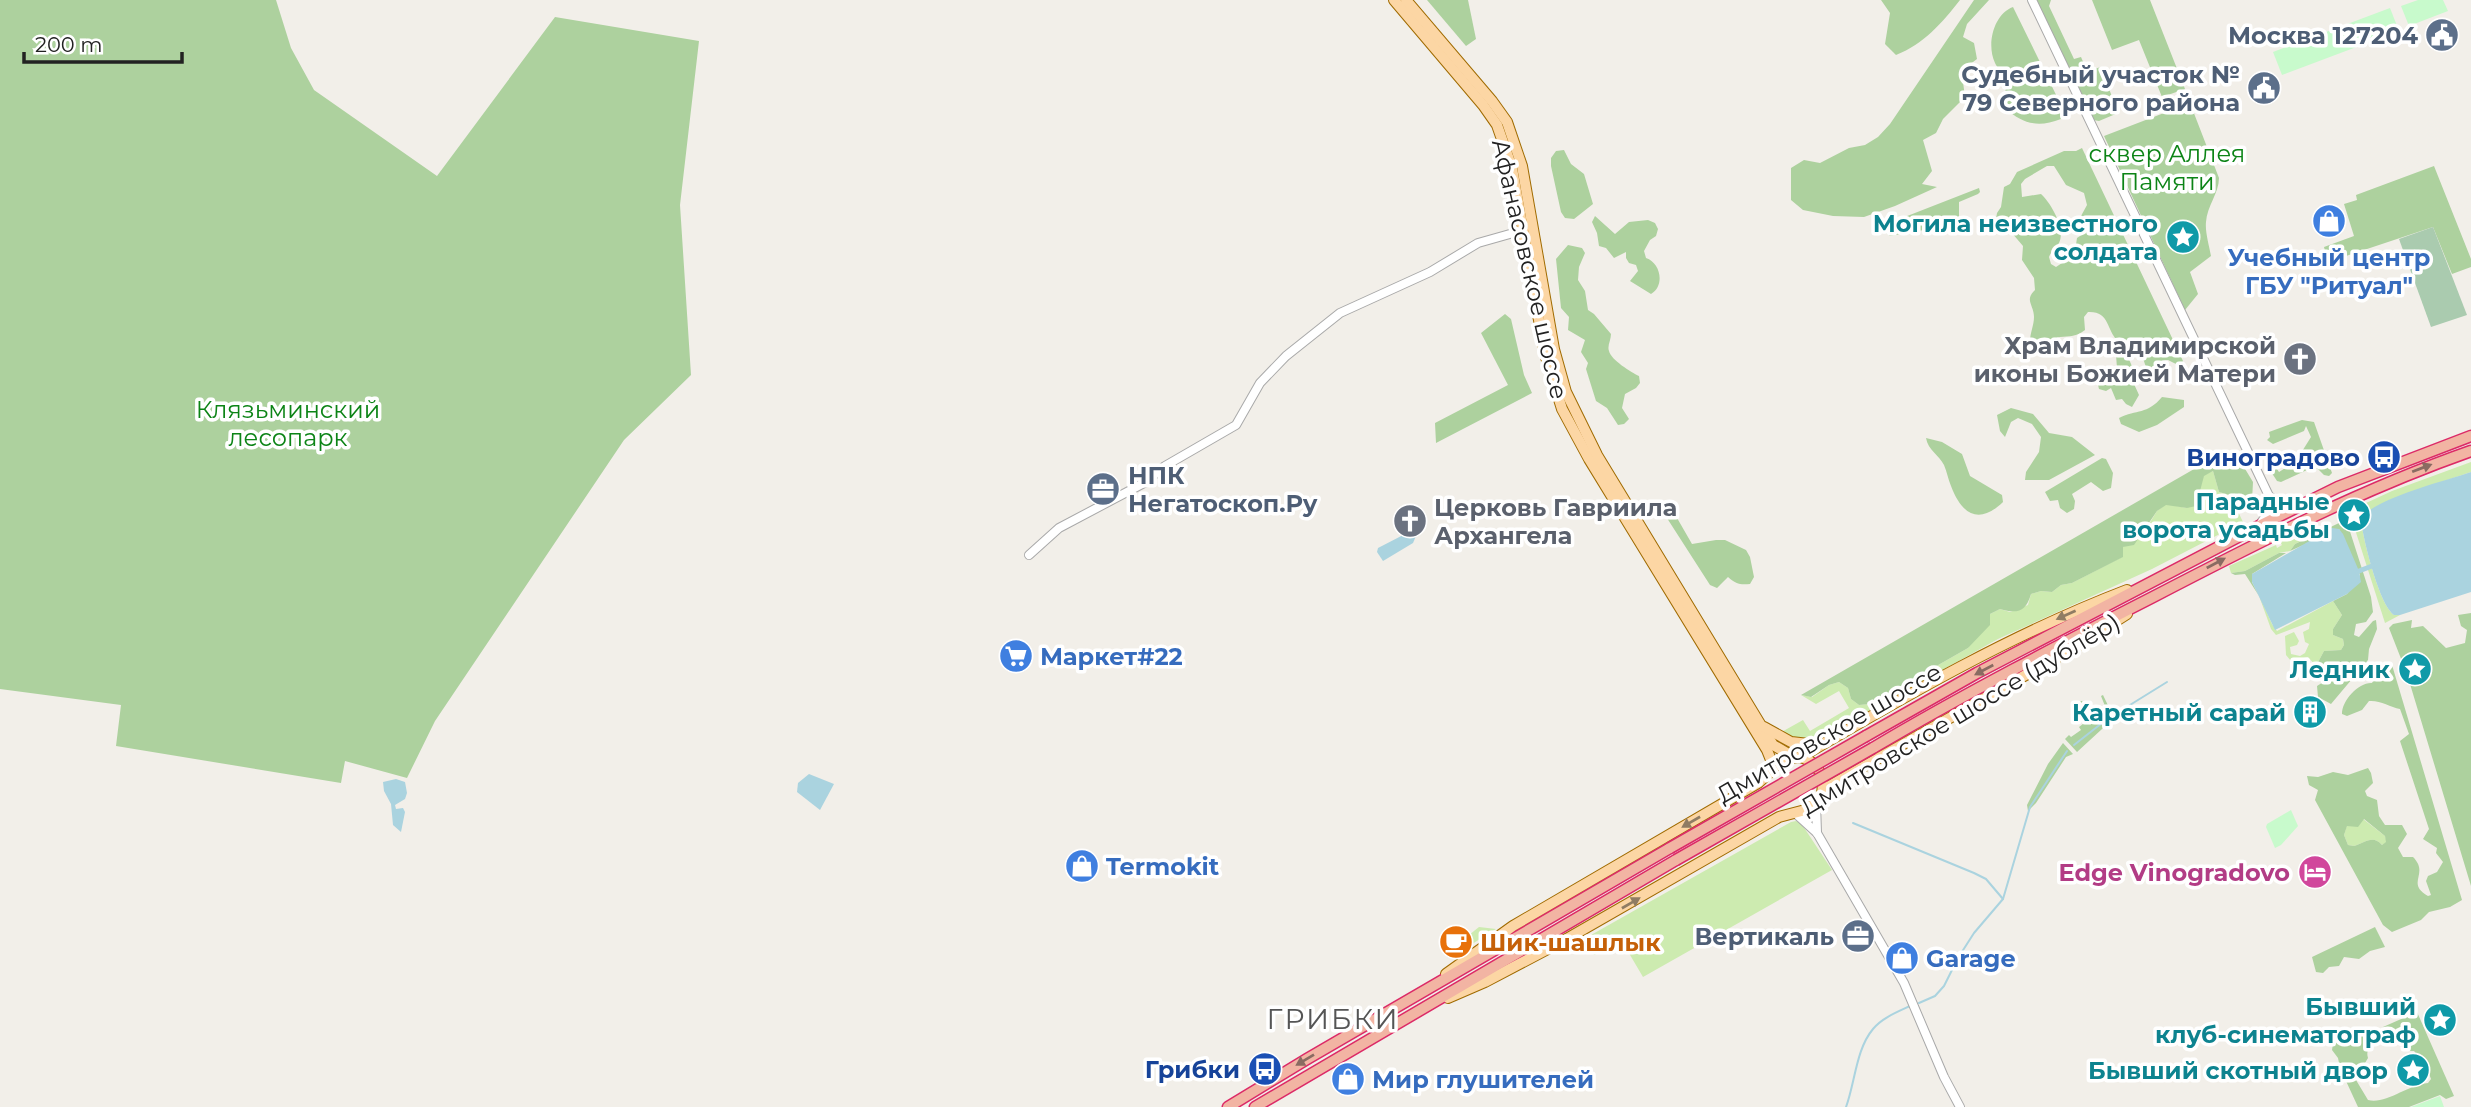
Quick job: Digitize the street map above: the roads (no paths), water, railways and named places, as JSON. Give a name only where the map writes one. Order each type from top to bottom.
[{"type":"highway","name":"Дмитровское шоссе","points":[[1228,1107],[1427,988],[1943,692],[2152,580],[2307,502],[2388,467],[2471,436]]},
{"type":"highway","name":"Дмитровское шоссе","points":[[1255,1107],[1927,716],[2274,533],[2342,501],[2471,451]]},
{"type":"main road","name":"Афанасовское шоссе","points":[[1394,0],[1497,125],[1512,169],[1545,354],[1562,409],[1596,471],[1766,750],[1771,760],[1770,771]]},
{"type":"main road","name":"Афанасовское шоссе","points":[[1406,0],[1507,122],[1522,166],[1554,349],[1566,393],[1597,455],[1773,745],[1796,757]]},
{"type":"main road","name":"Дмитровское шоссе (дублёр)","points":[[1427,988],[1513,926],[1758,783],[1782,759],[1796,757],[1822,744],[1994,648],[2152,580]]},
{"type":"main road","name":"Дмитровское шоссе (дублёр)","points":[[1428,1005],[1485,982],[1563,942],[1779,817],[1809,809],[1831,785],[2089,639],[2155,595]]},
{"type":"main road","points":[[1760,725],[1791,742],[1813,746],[1822,744]]},
{"type":"main road","points":[[1796,757],[1814,763],[1818,769],[1823,782],[1819,798]]},
{"type":"main road","points":[[1770,771],[1767,788],[1773,802],[1785,811],[1794,813]]},
{"type":"street","points":[[2032,0],[2269,496],[2270,512],[2257,527]]},
{"type":"street","points":[[1029,555],[1059,528],[1144,483],[1165,466],[1236,425],[1260,383],[1286,356],[1340,313],[1430,272],[1478,243],[1524,230]]},
{"type":"street","points":[[2269,496],[2285,504],[2307,502]]},
{"type":"street","points":[[1817,833],[1819,798]]},
{"type":"street","points":[[1794,813],[1817,833],[1904,983],[1959,1107]]},
{"type":"water","points":[[2471,472],[2471,592],[2400,615],[2393,614],[2385,604],[2376,580],[2367,552],[2361,518],[2396,497]]},
{"type":"water","points":[[2332,528],[2339,529],[2343,534],[2361,582],[2347,594],[2275,630],[2252,582],[2252,574]]},
{"type":"water","points":[[1409,532],[1416,536],[1413,543],[1383,561],[1377,552],[1378,548]]},
{"type":"water","points":[[809,774],[834,784],[820,810],[797,792],[798,783]]},
{"type":"water","points":[[396,779],[405,782],[407,793],[405,799],[395,805],[396,809],[403,808],[405,812],[401,832],[393,825],[391,804],[384,791],[383,782]]},
{"type":"waterway","points":[[2359,571],[2372,566]]},
{"type":"waterway","points":[[2117,713],[2167,682]]},
{"type":"waterway","points":[[2074,745],[2111,716]]},
{"type":"waterway","points":[[1919,1003],[1935,996],[1944,986],[1974,933],[2003,899],[2030,807],[2067,751]]},
{"type":"waterway","points":[[1853,823],[1986,879],[2003,899]]},
{"type":"waterway","points":[[1846,1107],[1859,1056],[1867,1037],[1881,1022],[1910,1006]]},
{"type":"place","name":"Москва 127204","points":[[2442,35]]},
{"type":"place","name":"Судебный участок № 79 Северного района","points":[[2264,88]]},
{"type":"place","name":"Учебный центр ГБУ \"Ритуал\"","points":[[2329,221]]},
{"type":"place","name":"Могила неизвестного солдата","points":[[2183,237]]},
{"type":"place","name":"Храм Владимирской иконы Божией Матери","points":[[2300,359]]},
{"type":"place","name":"Виноградово","points":[[2384,457]]},
{"type":"place","name":"НПК Негатоскоп.Ру","points":[[1103,489]]},
{"type":"place","name":"Парадные ворота усадьбы","points":[[2354,515]]},
{"type":"place","name":"Церковь Гавриила Архангела","points":[[1410,521]]},
{"type":"place","name":"Маркет#22","points":[[1016,656]]},
{"type":"place","name":"Ледник","points":[[2415,669]]},
{"type":"place","name":"Каретный сарай","points":[[2310,712]]},
{"type":"place","name":"Termokit","points":[[1082,866]]},
{"type":"place","name":"Edge Vinogradovo","points":[[2315,872]]},
{"type":"place","name":"Вертикаль","points":[[1858,936]]},
{"type":"place","name":"Шик-шашлык","points":[[1456,942]]},
{"type":"place","name":"Garage","points":[[1902,958]]},
{"type":"place","name":"Бывший клуб-синематограф","points":[[2440,1020]]},
{"type":"place","name":"Грибки","points":[[1265,1069]]},
{"type":"place","name":"Бывший скотный двор","points":[[2413,1070]]},
{"type":"place","name":"Мир глушителей","points":[[1348,1079]]},
{"type":"district","name":"ГРИБКИ","points":[[1333,1019]]},
{"type":"park label","name":"сквер Аллея Памяти","points":[[2167,167]]},
{"type":"park label","name":"Клязьминский лесопарк","points":[[288,423]]}]
